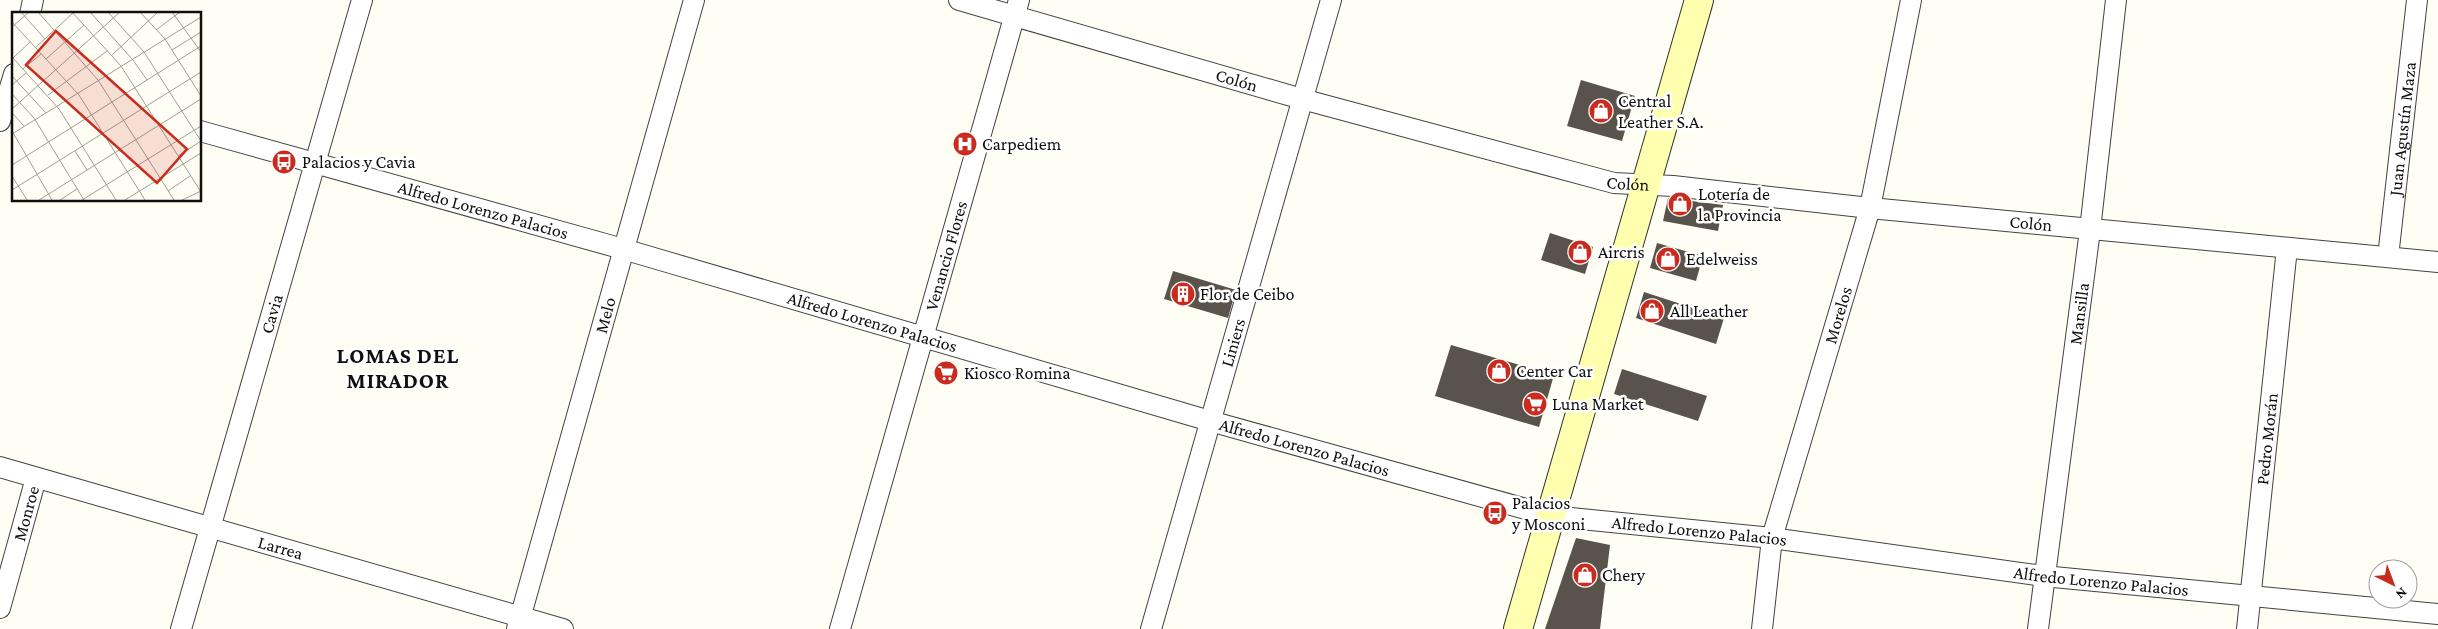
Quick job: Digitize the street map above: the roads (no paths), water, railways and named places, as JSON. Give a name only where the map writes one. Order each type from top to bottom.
[{"type":"main road","points":[[1518,629],[1644,185],[1699,0]]},
{"type":"street","name":"Cavia","points":[[181,629],[362,0]]},
{"type":"street","name":"Melo","points":[[519,623],[694,0]]},
{"type":"street","name":"Colón","points":[[959,0],[1017,8],[1302,99],[1614,183],[1673,186],[2090,230],[2438,262]]},
{"type":"street","name":"Liniers","points":[[1151,629],[1331,0]]},
{"type":"street","name":"Morelos","points":[[1762,629],[1772,538],[1870,208],[1911,0]]},
{"type":"street","name":"Mansilla","points":[[2038,629],[2043,576],[2090,230],[2116,0]]},
{"type":"street","name":"Juan Agustín Maza","points":[[2388,257],[2417,0]]},
{"type":"street","name":"Venancio Flores","points":[[840,629],[922,335],[1017,8]]},
{"type":"street","points":[[0,121],[10,76]]},
{"type":"street","name":"Alfredo Lorenzo Palacios","points":[[201,131],[623,249],[922,335],[1210,421],[1551,516],[1772,538],[2043,576],[2250,598],[2438,614]]},
{"type":"street","name":"Pedro Morán","points":[[2247,629],[2287,248]]},
{"type":"street","name":"Larrea","points":[[0,467],[210,528],[519,623],[563,629]]},
{"type":"street","name":"Monroe","points":[[0,608],[36,478]]},
{"type":"place","name":"Central Leather S.A.","points":[[1601,111]]},
{"type":"place","name":"Carpediem","points":[[965,144]]},
{"type":"place","name":"Palacios y Cavia","points":[[284,162]]},
{"type":"place","name":"Lotería de la Provincia","points":[[1680,204]]},
{"type":"place","name":"Aircris","points":[[1580,252]]},
{"type":"place","name":"Edelweiss","points":[[1668,259]]},
{"type":"place","name":"Flor de Ceibo","points":[[1183,294]]},
{"type":"place","name":"All Leather","points":[[1652,311]]},
{"type":"place","name":"Center Car","points":[[1499,371]]},
{"type":"place","name":"Kiosco Romina","points":[[946,373]]},
{"type":"place","name":"Luna Market","points":[[1535,404]]},
{"type":"place","name":"Palacios y Mosconi","points":[[1495,513]]},
{"type":"place","name":"Chery","points":[[1585,575]]},
{"type":"district","name":"LOMAS DEL MIRADOR","points":[[398,368]]}]
